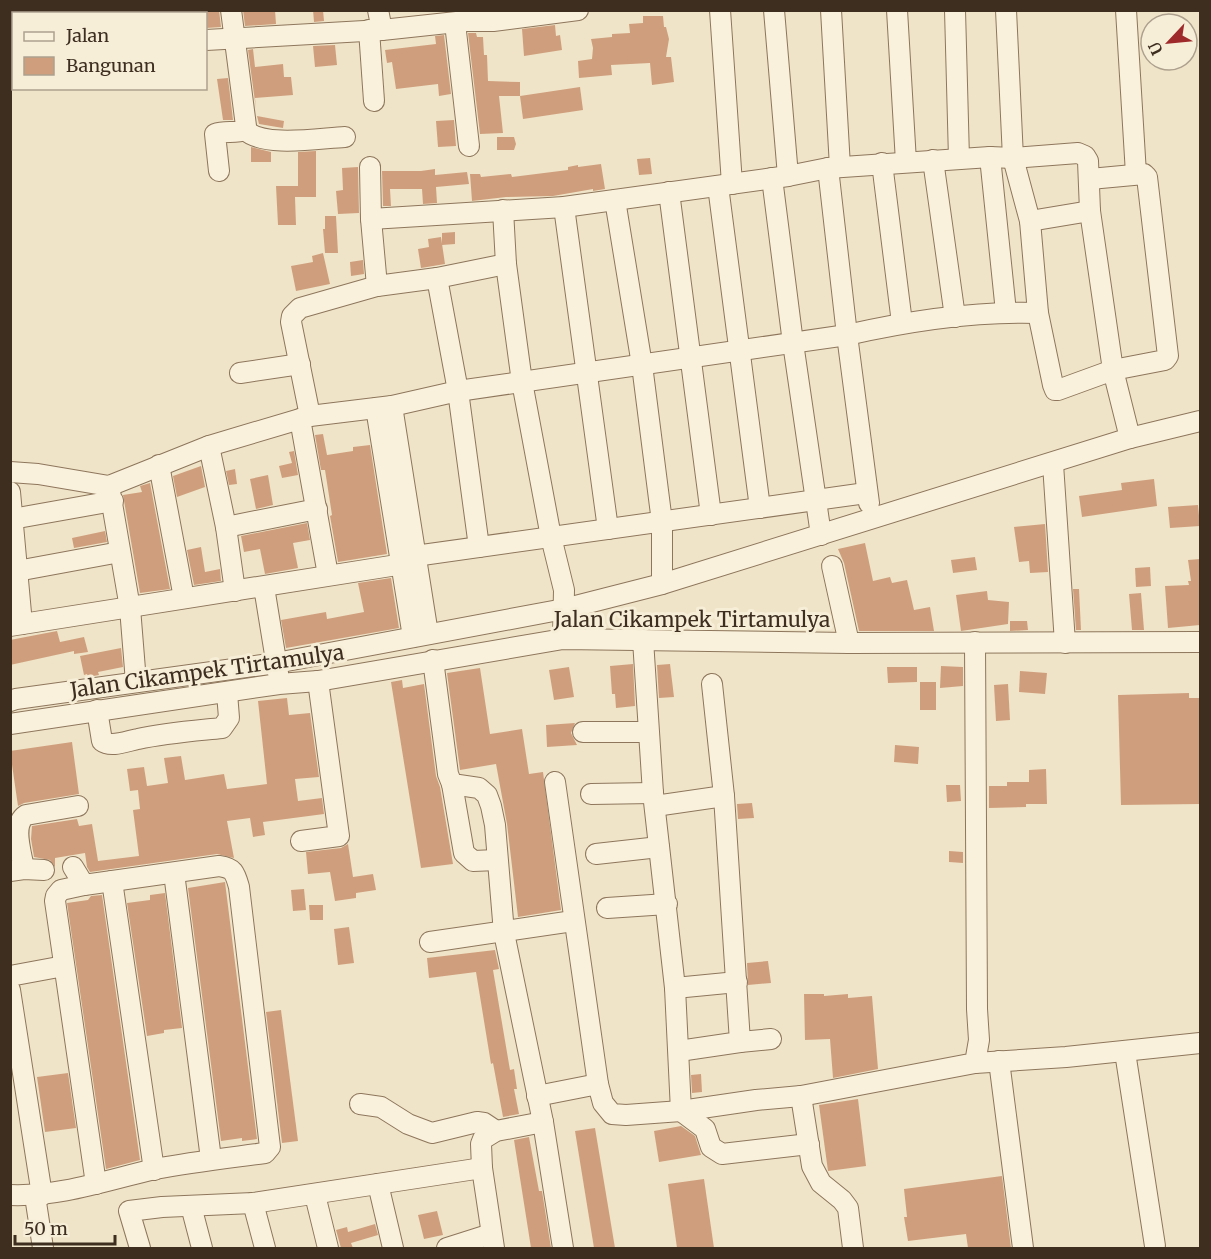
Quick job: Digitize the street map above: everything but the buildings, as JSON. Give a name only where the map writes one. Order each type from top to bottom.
[{"type":"street","points":[[231,10],[246,126],[244,130]]},
{"type":"street","points":[[207,40],[376,23],[462,18],[493,21],[578,10]]},
{"type":"street","points":[[720,10],[725,185],[738,350],[760,508]]},
{"type":"street","points":[[774,10],[780,177],[793,344],[821,534]]},
{"type":"street","points":[[831,10],[834,167],[847,335],[866,493],[872,518]]},
{"type":"street","points":[[897,10],[906,162]]},
{"type":"street","points":[[955,10],[959,159]]},
{"type":"street","points":[[1006,10],[1013,158],[1030,221],[1038,313],[1055,390],[1113,370],[1165,360],[1168,357],[1148,181],[1144,174],[1090,179]]},
{"type":"street","points":[[1126,10],[1137,174]]},
{"type":"street","points":[[462,18],[469,146]]},
{"type":"street","points":[[374,101],[376,23]]},
{"type":"street","points":[[219,171],[215,134],[244,130],[256,137],[283,141],[345,137]]},
{"type":"street","points":[[371,219],[564,207],[780,177],[834,167],[1077,153],[1085,156],[1088,161],[1090,211],[1113,370],[1130,438]]},
{"type":"street","points":[[990,157],[1006,312]]},
{"type":"street","points":[[933,160],[955,317]]},
{"type":"street","points":[[882,164],[902,322]]},
{"type":"street","points":[[370,168],[371,219],[377,286]]},
{"type":"street","points":[[669,192],[711,515]]},
{"type":"street","points":[[615,200],[642,364],[662,522],[662,584]]},
{"type":"street","points":[[564,207],[608,530]]},
{"type":"street","points":[[503,210],[507,264],[522,382],[551,537],[562,581],[563,639]]},
{"type":"street","points":[[1030,221],[1090,211]]},
{"type":"street","points":[[328,575],[317,509],[300,364],[291,322],[295,311],[377,286],[437,278],[507,264]]},
{"type":"street","points":[[437,278],[458,391],[479,547]]},
{"type":"street","points":[[12,519],[111,493],[159,465],[209,446],[305,418],[384,407],[458,391],[793,344],[847,335],[902,322],[1006,312],[1038,313]]},
{"type":"street","points":[[240,373],[300,364]]},
{"type":"street","points":[[384,407],[411,561],[421,636],[429,661],[464,853],[473,861],[497,860]]},
{"type":"street","points":[[10,701],[276,663],[564,609],[662,584],[1053,464],[1130,438],[1200,421]]},
{"type":"street","points":[[209,446],[235,591]]},
{"type":"street","points":[[1053,464],[1065,643]]},
{"type":"street","points":[[159,465],[184,598]]},
{"type":"street","points":[[10,472],[38,474],[111,493]]},
{"type":"street","points":[[10,492],[17,571],[16,625],[264,587],[479,547],[866,493]]},
{"type":"street","points":[[111,493],[130,608],[136,682]]},
{"type":"street","points":[[225,527],[317,509]]},
{"type":"street","points":[[17,571],[120,552]]},
{"type":"street","points":[[831,566],[849,644]]},
{"type":"street","points":[[264,587],[279,684]]},
{"type":"street","name":"Jalan Cikampek Tirtamulya","points":[[11,723],[279,684],[318,681],[563,639],[849,644],[1200,642]]},
{"type":"street","points":[[643,640],[654,800],[675,988],[681,1111]]},
{"type":"street","points":[[975,642],[976,1009],[979,1040],[975,1063]]},
{"type":"street","points":[[301,841],[339,836],[318,681]]},
{"type":"street","points":[[712,684],[724,796],[740,1042]]},
{"type":"street","points":[[97,710],[102,741],[106,744],[114,744],[151,736],[222,728],[229,718],[227,693]]},
{"type":"street","points":[[583,732],[648,732]]},
{"type":"street","points":[[555,782],[598,1084],[603,1103],[612,1114],[681,1111],[801,1096],[975,1063],[1125,1052],[1200,1043]]},
{"type":"street","points":[[452,784],[479,788],[487,795],[495,825],[504,933],[540,1110],[563,1248]]},
{"type":"street","points":[[591,794],[654,800],[724,796]]},
{"type":"street","points":[[26,870],[19,839],[21,819],[26,815],[78,806]]},
{"type":"street","points":[[596,854],[659,846]]},
{"type":"street","points":[[10,1195],[38,1196],[96,1184],[154,1170],[211,1159],[265,1153],[270,1147],[239,887],[234,871],[230,868],[219,866],[84,885],[61,890],[56,896],[96,1184]]},
{"type":"street","points":[[73,867],[84,885]]},
{"type":"street","points":[[174,873],[211,1159]]},
{"type":"street","points":[[112,881],[154,1170]]},
{"type":"street","points":[[607,908],[667,904]]},
{"type":"street","points":[[430,942],[504,933],[573,921]]},
{"type":"street","points":[[10,976],[64,966]]},
{"type":"street","points":[[675,988],[737,982]]},
{"type":"street","points":[[10,990],[38,1196],[42,1248]]},
{"type":"street","points":[[679,1051],[771,1039]]},
{"type":"street","points":[[1125,1052],[1155,1246]]},
{"type":"street","points":[[999,1061],[1023,1248]]},
{"type":"street","points":[[447,1248],[493,1241],[482,1168],[483,1138],[598,1084]]},
{"type":"street","points":[[801,1096],[812,1166],[821,1183],[848,1208],[853,1248]]},
{"type":"street","points":[[360,1104],[381,1107],[408,1124],[432,1133],[477,1122],[484,1123],[496,1131]]},
{"type":"street","points":[[540,1110],[552,1109],[575,1248]]},
{"type":"street","points":[[681,1111],[705,1129],[711,1147],[722,1154],[809,1144]]},
{"type":"street","points":[[140,1248],[129,1211],[162,1207],[253,1203],[482,1168]]},
{"type":"street","points":[[378,1184],[393,1248]]},
{"type":"street","points":[[315,1195],[327,1248]]},
{"type":"street","points":[[253,1203],[264,1248]]},
{"type":"street","points":[[191,1206],[202,1248]]}]
